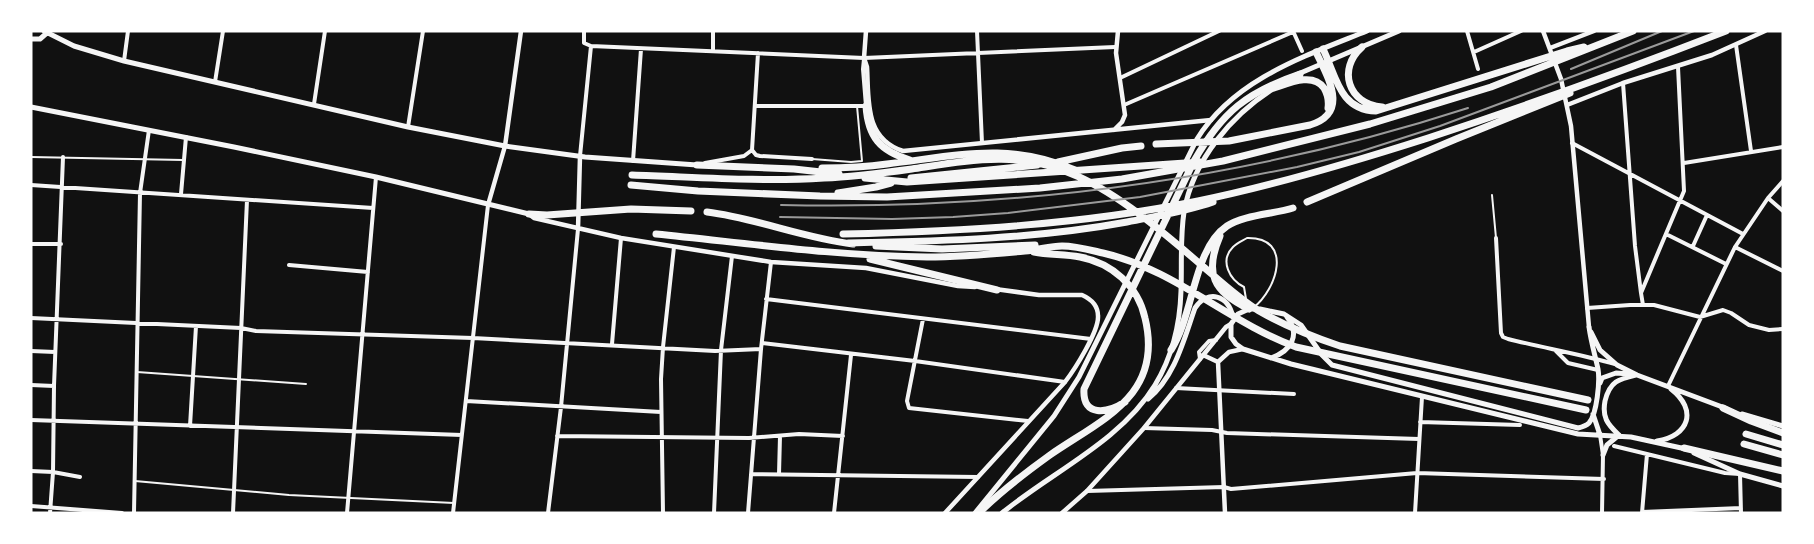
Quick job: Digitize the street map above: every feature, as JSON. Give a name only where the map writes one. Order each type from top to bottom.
[{"type":"highway","points":[[631,185],[698,191],[820,196],[916,196],[1057,186],[1122,179],[1223,161],[1344,131],[1491,87],[1633,31]]},
{"type":"highway","points":[[843,234],[958,231],[1017,227],[1171,206],[1236,193],[1378,154],[1508,111],[1726,31]]},
{"type":"highway","points":[[1320,50],[1329,61],[1341,91],[1353,104],[1370,111],[1567,51],[1604,43]]},
{"type":"highway","points":[[1362,47],[1354,54],[1350,65],[1348,74],[1350,86],[1356,95],[1364,101],[1377,107],[1387,107]]},
{"type":"highway","points":[[1156,144],[1229,141],[1318,122],[1329,115],[1333,102],[1332,91],[1321,64],[1320,50]]},
{"type":"highway","points":[[1126,402],[1108,411],[1097,411],[1086,401],[1084,389],[1194,161],[1206,140],[1234,109],[1257,91],[1274,82],[1300,74]]},
{"type":"highway","points":[[1307,202],[1456,139],[1558,100],[1600,78]]},
{"type":"highway","points":[[1274,88],[1305,80],[1313,80],[1322,85],[1328,95],[1329,103],[1325,114],[1318,122]]},
{"type":"highway","points":[[866,106],[868,125],[874,137],[892,154],[913,161]]},
{"type":"highway","points":[[820,196],[876,188],[923,176],[1031,166],[1141,146]]},
{"type":"highway","points":[[697,166],[794,169],[858,168],[985,152],[1042,164],[1078,177],[1096,186],[1139,215],[1259,311],[1302,332],[1340,346],[1588,400]]},
{"type":"highway","points":[[632,175],[785,180],[824,178],[875,174],[1003,155]]},
{"type":"highway","points":[[794,169],[893,182],[1223,161]]},
{"type":"highway","points":[[849,243],[948,241],[1069,232],[1197,208],[1236,193]]},
{"type":"highway","points":[[1171,350],[1178,340],[1185,323],[1206,252],[1211,243],[1227,226],[1242,219],[1293,208]]},
{"type":"highway","points":[[529,214],[631,209],[692,210]]},
{"type":"highway","points":[[707,212],[724,214],[811,236],[884,247],[1039,249],[1095,261],[1120,276],[1135,292],[1145,315],[1148,356],[1140,381],[1126,402],[1117,411],[1018,478],[979,513]]},
{"type":"highway","points":[[1223,230],[1212,263],[1216,280],[1224,294],[1251,309]]},
{"type":"highway","points":[[656,234],[850,254],[941,257],[1027,251],[1056,246],[1085,249],[1140,264],[1157,271],[1250,327],[1271,338],[1296,347],[1590,412]]},
{"type":"highway","points":[[850,254],[997,290]]},
{"type":"highway","points":[[1723,408],[1745,419],[1783,433]]},
{"type":"highway","points":[[1746,434],[1783,444]]},
{"type":"highway","points":[[1744,444],[1783,454]]},
{"type":"highway","points":[[1684,448],[1783,471]]},
{"type":"main road","points":[[975,513],[1064,402],[1079,377],[1157,219],[1203,131],[1211,120],[1240,93],[1260,79],[1320,50],[1367,31]]},
{"type":"main road","points":[[1142,404],[1155,385],[1171,350],[1178,319],[1181,293],[1184,212],[1191,188],[1215,143],[1246,108],[1274,88],[1321,64],[1399,31]]},
{"type":"main road","points":[[31,39],[40,39],[46,32],[74,46],[124,61],[408,127],[505,146],[580,156],[697,166]]},
{"type":"main road","points":[[31,107],[376,177],[488,206],[529,214]]},
{"type":"main road","points":[[1002,513],[1116,430],[1154,394],[1171,370],[1195,308],[1200,302],[1213,296],[1223,300],[1230,310],[1232,337],[1236,344],[1243,349],[1422,397],[1578,434],[1620,435],[1684,448],[1740,474],[1783,486]]},
{"type":"main road","points":[[1232,322],[1240,312],[1251,309],[1284,314],[1301,325],[1326,361],[1340,368],[1578,428],[1587,424],[1602,378],[1616,372],[1637,375]]},
{"type":"main road","points":[[1271,358],[1285,352],[1294,336],[1292,324],[1284,314]]},
{"type":"main road","points":[[1589,327],[1594,358],[1608,391]]},
{"type":"main road","points":[[1589,327],[1600,350],[1617,365],[1637,375],[1723,408],[1783,426]]},
{"type":"main road","points":[[1598,370],[1598,387]]},
{"type":"main road","points":[[1620,435],[1610,426],[1603,413],[1608,391],[1619,380],[1637,375]]},
{"type":"main road","points":[[1654,442],[1677,435],[1686,422],[1687,412],[1683,401],[1668,386]]},
{"type":"main road","points":[[1590,412],[1600,435]]},
{"type":"main road","points":[[1603,455],[1607,445],[1620,435]]},
{"type":"street","points":[[124,61],[128,31]]},
{"type":"street","points":[[215,82],[223,31]]},
{"type":"street","points":[[314,104],[325,31]]},
{"type":"street","points":[[408,127],[424,31]]},
{"type":"street","points":[[453,513],[488,206],[505,146],[521,31]]},
{"type":"street","points":[[584,31],[583,41],[591,46],[864,58],[1115,47]]},
{"type":"street","points":[[713,31],[713,51]]},
{"type":"street","points":[[755,106],[866,106],[863,69],[866,31]]},
{"type":"street","points":[[977,31],[982,143]]},
{"type":"street","points":[[1114,130],[1125,117],[1115,47],[1118,31]]},
{"type":"street","points":[[1120,78],[1219,31]]},
{"type":"street","points":[[1467,31],[1478,69]]},
{"type":"street","points":[[1474,52],[1521,31]]},
{"type":"street","points":[[1544,31],[1566,99],[1572,143],[1589,327]]},
{"type":"street","points":[[1551,49],[1594,31]]},
{"type":"street","points":[[1567,106],[1623,83],[1678,67],[1736,45],[1765,31]]},
{"type":"street","points":[[1124,105],[1293,32],[1302,51]]},
{"type":"street","points":[[1736,45],[1751,151]]},
{"type":"street","points":[[548,513],[561,407],[578,229],[580,156],[591,46]]},
{"type":"street","points":[[633,161],[641,49]]},
{"type":"street","points":[[758,53],[752,150],[756,155],[760,156],[812,159]]},
{"type":"street","points":[[864,58],[867,67],[872,122],[878,133],[888,144],[903,150],[1211,120]]},
{"type":"street","points":[[1641,293],[1681,201],[1685,186],[1678,67]]},
{"type":"street","points":[[1623,83],[1635,246],[1643,304]]},
{"type":"street","points":[[134,513],[140,192],[149,130]]},
{"type":"street","points":[[181,194],[186,137]]},
{"type":"street","points":[[1572,143],[1743,234]]},
{"type":"street","points":[[1684,163],[1783,147]]},
{"type":"street","points":[[697,166],[719,159],[744,156],[752,150]]},
{"type":"street","points":[[50,513],[53,472],[54,386],[63,157]]},
{"type":"street","points":[[347,513],[376,177]]},
{"type":"street","points":[[1668,386],[1735,247],[1768,198],[1783,181]]},
{"type":"street","points":[[31,185],[373,208]]},
{"type":"street","points":[[1768,198],[1783,211]]},
{"type":"street","points":[[233,513],[248,200]]},
{"type":"street","points":[[529,214],[534,218],[621,238],[771,262],[866,268],[958,286],[1039,295],[1078,294],[1088,297],[1098,311],[1097,324],[1076,367],[1065,382],[945,513]]},
{"type":"street","points":[[1693,246],[1707,215]]},
{"type":"street","points":[[1666,234],[1726,264]]},
{"type":"street","points":[[612,344],[621,238]]},
{"type":"street","points":[[1496,238],[1501,333],[1503,337],[1508,340],[1556,352],[1594,358],[1617,365]]},
{"type":"street","points":[[31,244],[60,244]]},
{"type":"street","points":[[663,513],[661,412],[663,347],[674,247]]},
{"type":"street","points":[[1735,247],[1783,271]]},
{"type":"street","points":[[714,513],[721,350],[732,256]]},
{"type":"street","points":[[748,513],[761,349],[771,262]]},
{"type":"street","points":[[289,265],[368,272]]},
{"type":"street","points":[[766,298],[1090,339]]},
{"type":"street","points":[[1587,308],[1643,304],[1663,307],[1700,317],[1723,310],[1749,325],[1769,330],[1783,329]]},
{"type":"street","points":[[31,318],[242,328],[256,331],[473,338],[721,350],[761,349]]},
{"type":"street","points":[[923,319],[907,401],[911,409],[1028,422]]},
{"type":"street","points":[[1062,513],[1087,492],[1144,428],[1232,322]]},
{"type":"street","points":[[190,426],[196,326]]},
{"type":"street","points":[[762,343],[851,355],[915,361],[1065,382]]},
{"type":"street","points":[[1225,513],[1218,362],[1229,352],[1243,349]]},
{"type":"street","points":[[31,351],[56,352]]},
{"type":"street","points":[[1556,352],[1568,363],[1598,370]]},
{"type":"street","points":[[834,513],[851,355]]},
{"type":"street","points":[[1202,357],[1218,362]]},
{"type":"street","points":[[31,385],[54,386]]},
{"type":"street","points":[[1176,388],[1294,394]]},
{"type":"street","points":[[1415,513],[1422,397]]},
{"type":"street","points":[[466,401],[661,412]]},
{"type":"street","points":[[31,420],[462,435]]},
{"type":"street","points":[[1420,422],[1520,425]]},
{"type":"street","points":[[1144,428],[1322,437],[1419,439]]},
{"type":"street","points":[[557,436],[662,438],[753,438],[799,434],[843,436]]},
{"type":"street","points":[[1600,435],[1604,479],[1602,513]]},
{"type":"street","points":[[779,474],[780,436]]},
{"type":"street","points":[[1614,446],[1647,454],[1725,473],[1740,474],[1741,510],[1642,512],[1647,454]]},
{"type":"street","points":[[31,472],[53,472],[80,476]]},
{"type":"street","points":[[1087,492],[1224,487],[1231,489],[1417,472],[1604,479]]},
{"type":"street","points":[[751,474],[978,477]]},
{"type":"street","points":[[31,506],[122,513]]},
{"type":"lane","points":[[812,159],[862,161],[857,106]]},
{"type":"lane","points":[[31,157],[183,160]]},
{"type":"lane","points":[[1492,195],[1496,238]]},
{"type":"lane","points":[[1247,238],[1257,238],[1270,245],[1275,252],[1277,261],[1276,270],[1265,297],[1251,309],[1246,299],[1244,287],[1237,284],[1232,278],[1227,262],[1228,254],[1232,247],[1247,238]]},
{"type":"lane","points":[[136,372],[306,384]]},
{"type":"lane","points":[[134,481],[234,490],[454,504]]},
{"type":"railway","points":[[1571,69],[1662,31]]},
{"type":"railway","points":[[780,217],[892,219],[1008,213],[1140,197],[1297,167],[1359,152],[1440,126],[1694,31]]},
{"type":"railway","points":[[781,205],[955,202],[1129,185],[1215,172],[1300,154],[1384,133],[1468,108]]}]
